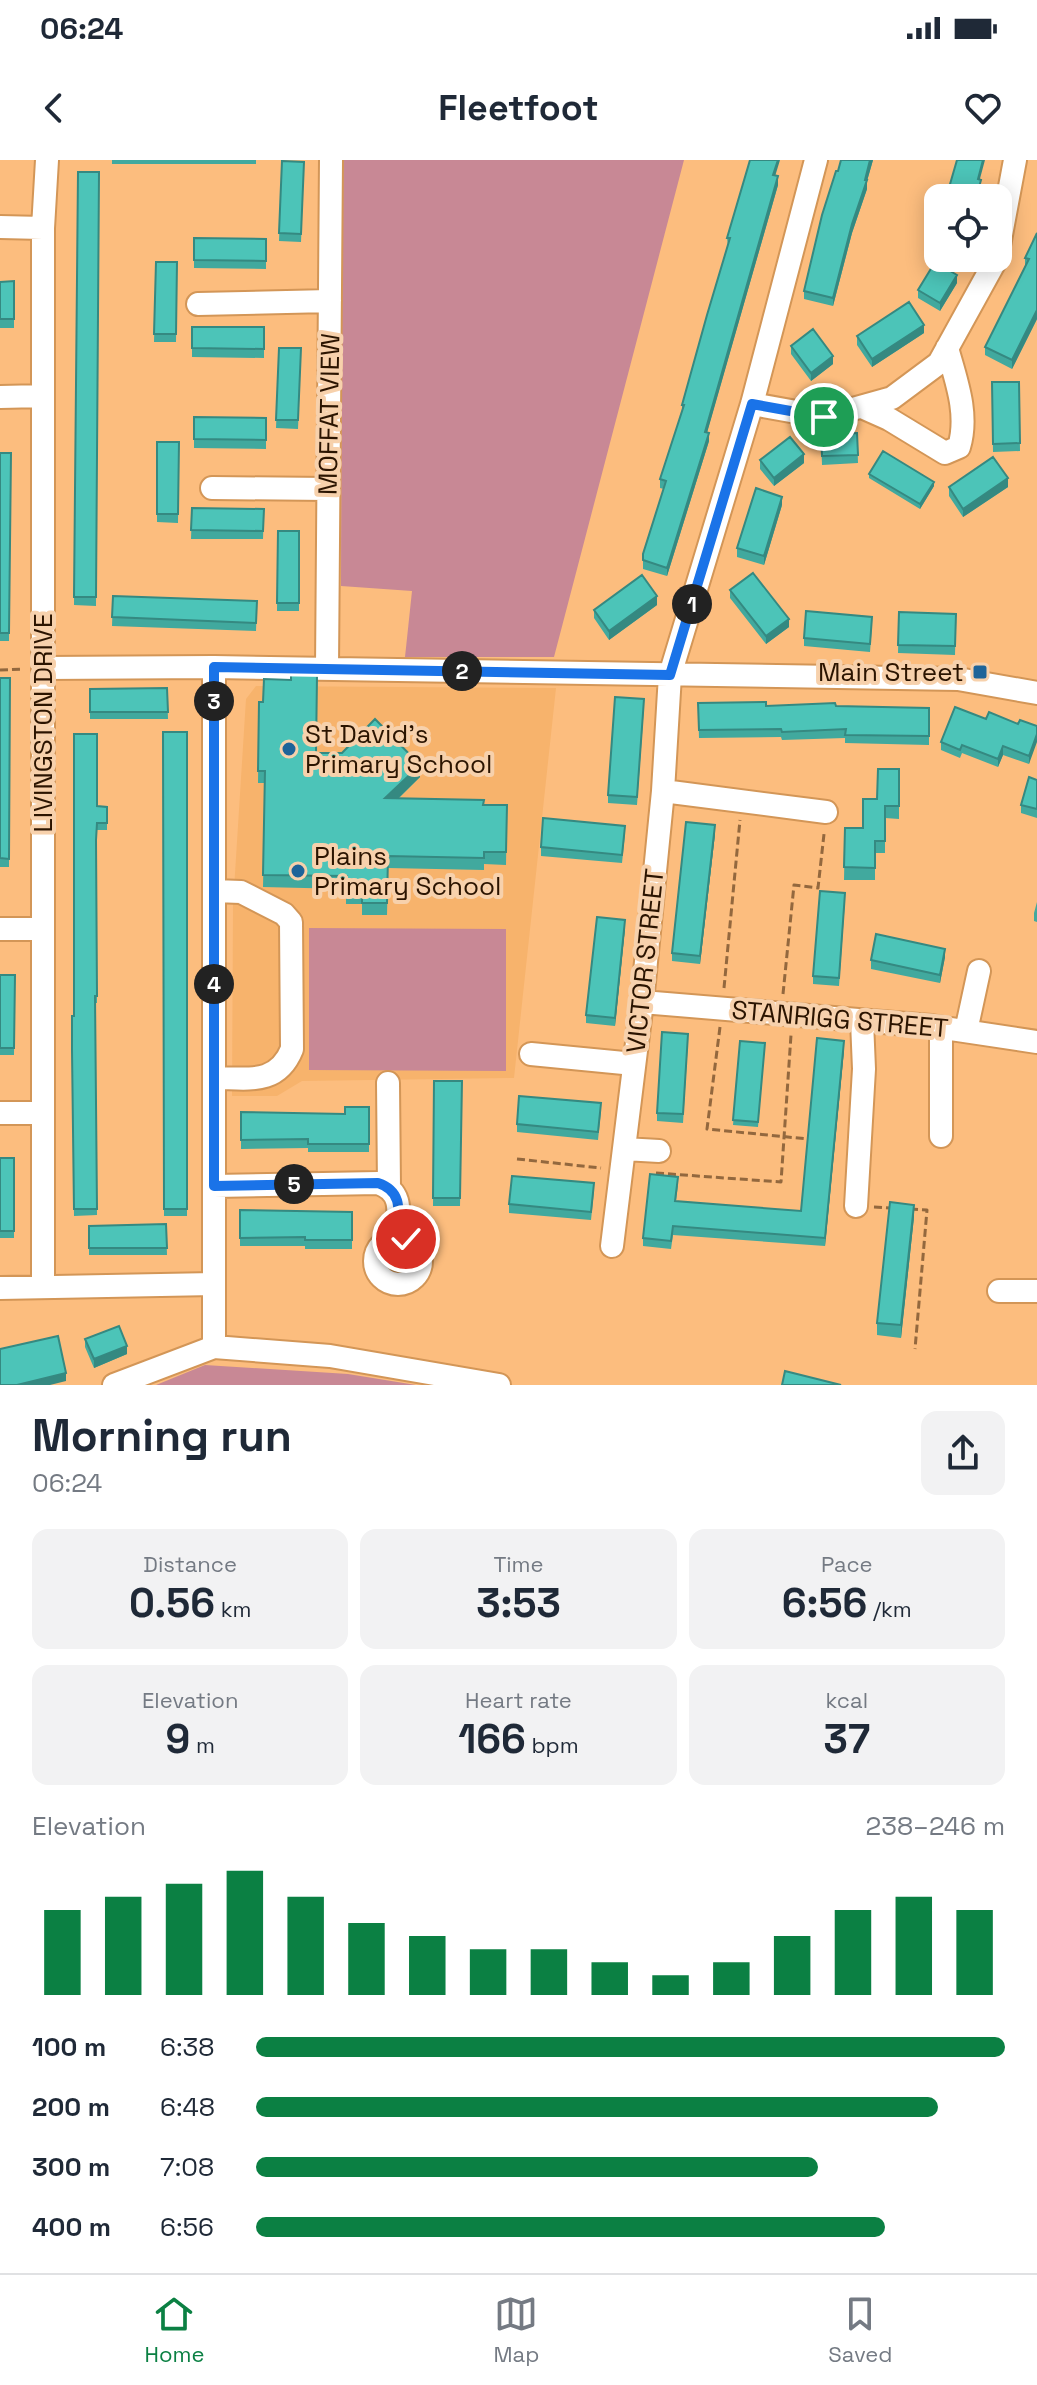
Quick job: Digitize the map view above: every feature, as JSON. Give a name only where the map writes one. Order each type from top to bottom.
[{"type":"street","name":"LIVINGSTON DRIVE","points":[[43,1287],[43,228],[47,160]]},
{"type":"street","name":"MOFFAT VIEW","points":[[327,668],[331,160]]},
{"type":"street","name":"VICTOR STREET","points":[[612,1246],[642,1002],[663,791],[670,675],[752,404],[816,160]]},
{"type":"street","points":[[1011,184],[1015,160]]},
{"type":"street","points":[[0,227],[43,228]]},
{"type":"street","points":[[752,404],[824,417],[892,398],[939,363],[989,272]]},
{"type":"street","points":[[198,304],[330,301]]},
{"type":"street","points":[[862,407],[889,419],[945,453],[959,447],[964,431],[960,395],[947,348]]},
{"type":"street","points":[[0,397],[43,396]]},
{"type":"street","points":[[212,488],[328,489]]},
{"type":"street","points":[[214,667],[214,1347]]},
{"type":"street","points":[[43,668],[327,668],[958,679],[1037,693]]},
{"type":"street","points":[[663,791],[826,812]]},
{"type":"street","points":[[214,891],[241,892],[284,914],[291,922],[292,1049],[286,1064],[265,1078],[214,1078]]},
{"type":"street","points":[[0,929],[43,929]]},
{"type":"street","points":[[966,1031],[979,971]]},
{"type":"street","name":"STANRIGG STREET","points":[[642,1002],[941,1028],[1037,1042]]},
{"type":"street","points":[[856,1206],[864,1069],[862,1021]]},
{"type":"street","points":[[941,1028],[941,1136]]},
{"type":"street","points":[[531,1054],[634,1064]]},
{"type":"street","points":[[388,1083],[389,1187]]},
{"type":"street","points":[[0,1113],[43,1113]]},
{"type":"street","points":[[622,1160],[656,1162]]},
{"type":"street","points":[[214,1186],[378,1183],[389,1187],[398,1199],[397,1238]]},
{"type":"street","points":[[0,1288],[214,1284]]},
{"type":"street","points":[[999,1291],[1037,1291]]},
{"type":"street","points":[[114,1385],[214,1347],[330,1356],[499,1385]]},
{"type":"path","points":[[656,1162],[781,1182],[795,995],[783,994],[794,885],[818,888],[826,812]]},
{"type":"path","points":[[517,1159],[622,1160]]},
{"type":"path","points":[[856,1206],[927,1210],[915,1349]]},
{"type":"shaded area","points":[[342,160],[684,160],[554,657],[405,657],[412,591],[341,586]]},
{"type":"shaded area","points":[[256,686],[556,688],[514,1078],[302,1081],[277,1096],[232,1096],[233,905],[246,699]]},
{"type":"shaded area","points":[[309,928],[506,929],[506,1071],[309,1070]]},
{"type":"shaded area","points":[[205,1365],[348,1374],[416,1385],[156,1385]]},
{"type":"building","points":[[750,160],[778,160],[773,175],[778,176],[705,432],[709,433],[667,568],[643,560],[643,554],[666,481],[660,479],[684,405]]},
{"type":"building","points":[[841,160],[870,160],[833,298],[804,291],[822,215]]},
{"type":"building","points":[[957,160],[983,160],[978,179],[981,180],[980,184],[950,184]]},
{"type":"building","points":[[282,161],[304,162],[301,234],[279,233]]},
{"type":"building","points":[[78,172],[99,172],[96,597],[74,597]]},
{"type":"building","points":[[1037,233],[1037,310],[1012,360],[985,347],[1029,259],[1025,258]]},
{"type":"building","points":[[194,238],[266,239],[266,261],[194,260]]},
{"type":"building","points":[[156,262],[177,262],[176,334],[154,334]]},
{"type":"building","points":[[929,272],[952,272],[957,275],[940,303],[918,290]]},
{"type":"building","points":[[14,281],[14,319],[0,319],[0,282]]},
{"type":"building","points":[[909,302],[924,325],[872,359],[857,336]]},
{"type":"building","points":[[192,327],[264,327],[264,349],[192,348]]},
{"type":"building","points":[[813,329],[833,356],[811,373],[791,346]]},
{"type":"building","points":[[279,348],[301,348],[298,420],[276,420]]},
{"type":"building","points":[[992,382],[1019,382],[1020,443],[993,444]]},
{"type":"building","points":[[194,417],[266,418],[266,440],[194,439]]},
{"type":"building","points":[[857,433],[858,455],[822,456],[821,434]]},
{"type":"building","points":[[790,437],[804,454],[774,478],[760,460]]},
{"type":"building","points":[[157,442],[179,442],[178,514],[157,514]]},
{"type":"building","points":[[883,451],[934,482],[920,504],[869,474]]},
{"type":"building","points":[[0,453],[11,453],[9,633],[0,633]]},
{"type":"building","points":[[993,457],[1008,478],[963,509],[949,487]]},
{"type":"building","points":[[756,488],[782,497],[764,556],[737,548]]},
{"type":"building","points":[[192,508],[264,509],[263,531],[191,530]]},
{"type":"building","points":[[278,531],[299,531],[299,603],[277,603]]},
{"type":"building","points":[[753,573],[789,619],[766,636],[730,590]]},
{"type":"building","points":[[642,575],[657,596],[609,631],[594,610]]},
{"type":"building","points":[[113,596],[257,601],[256,623],[112,617]]},
{"type":"building","points":[[806,611],[872,617],[870,644],[804,638]]},
{"type":"building","points":[[899,612],[956,614],[955,646],[898,645]]},
{"type":"building","points":[[291,675],[317,675],[316,753],[342,753],[375,719],[420,765],[385,798],[484,800],[483,805],[507,805],[506,852],[484,852],[484,858],[388,856],[387,903],[362,903],[362,892],[346,891],[347,876],[263,875],[265,771],[258,771],[259,702],[263,702],[264,679],[291,680]]},
{"type":"building","points":[[0,678],[10,678],[9,859],[0,858]]},
{"type":"building","points":[[167,688],[168,712],[90,712],[90,689]]},
{"type":"building","points":[[615,697],[644,699],[637,797],[608,795]]},
{"type":"building","points":[[766,702],[766,706],[835,703],[836,706],[929,708],[929,736],[845,735],[846,729],[782,732],[781,729],[699,730],[698,703]]},
{"type":"building","points":[[955,707],[986,719],[989,712],[1018,724],[1020,720],[1037,726],[1029,756],[1003,746],[998,759],[962,745],[960,750],[941,742]]},
{"type":"building","points":[[163,732],[187,732],[187,1209],[164,1209]]},
{"type":"building","points":[[74,734],[97,734],[97,806],[107,807],[107,823],[97,823],[96,840],[97,1209],[74,1209]]},
{"type":"building","points":[[878,769],[899,769],[899,806],[885,806],[885,841],[875,841],[875,868],[844,867],[845,828],[863,828],[863,799],[877,799]]},
{"type":"building","points":[[1029,777],[1037,780],[1037,809],[1021,805]]},
{"type":"building","points":[[543,818],[625,826],[622,855],[541,847]]},
{"type":"building","points":[[686,822],[715,825],[700,956],[672,953]]},
{"type":"building","points":[[820,891],[845,893],[839,978],[813,976]]},
{"type":"building","points":[[597,917],[625,920],[615,1018],[586,1015]]},
{"type":"building","points":[[876,934],[945,949],[940,975],[871,960]]},
{"type":"building","points":[[0,975],[15,975],[14,1048],[0,1048]]},
{"type":"building","points":[[662,1032],[688,1034],[683,1114],[657,1113]]},
{"type":"building","points":[[817,1038],[844,1041],[825,1238],[673,1226],[671,1241],[643,1238],[650,1174],[678,1177],[675,1201],[801,1211]]},
{"type":"building","points":[[740,1041],[765,1043],[758,1122],[733,1120]]},
{"type":"building","points":[[434,1081],[462,1081],[460,1198],[433,1198]]},
{"type":"building","points":[[519,1096],[601,1103],[598,1132],[517,1124]]},
{"type":"building","points":[[345,1107],[369,1107],[369,1144],[308,1144],[308,1139],[241,1140],[241,1112],[345,1114]]},
{"type":"building","points":[[0,1158],[14,1158],[14,1231],[0,1231]]},
{"type":"building","points":[[512,1176],[594,1183],[591,1212],[509,1204]]},
{"type":"building","points":[[890,1202],[914,1205],[901,1325],[877,1323]]},
{"type":"building","points":[[240,1210],[352,1212],[352,1240],[240,1238]]},
{"type":"building","points":[[166,1224],[167,1248],[89,1248],[89,1226]]},
{"type":"building","points":[[119,1326],[127,1346],[94,1359],[85,1339]]},
{"type":"building","points":[[58,1336],[66,1373],[17,1385],[0,1385],[0,1349]]},
{"type":"building","points":[[785,1371],[841,1385],[782,1385]]},
{"type":"place","name":"Main Street","points":[[980,672]]},
{"type":"place","name":"St David's Primary School","points":[[289,749]]},
{"type":"place","name":"Plains Primary School","points":[[298,871]]},
{"type":"route","points":[[406,1239],[397,1238],[398,1199],[394,1191],[378,1183],[214,1186],[214,667],[670,675],[752,404],[824,417]]}]
